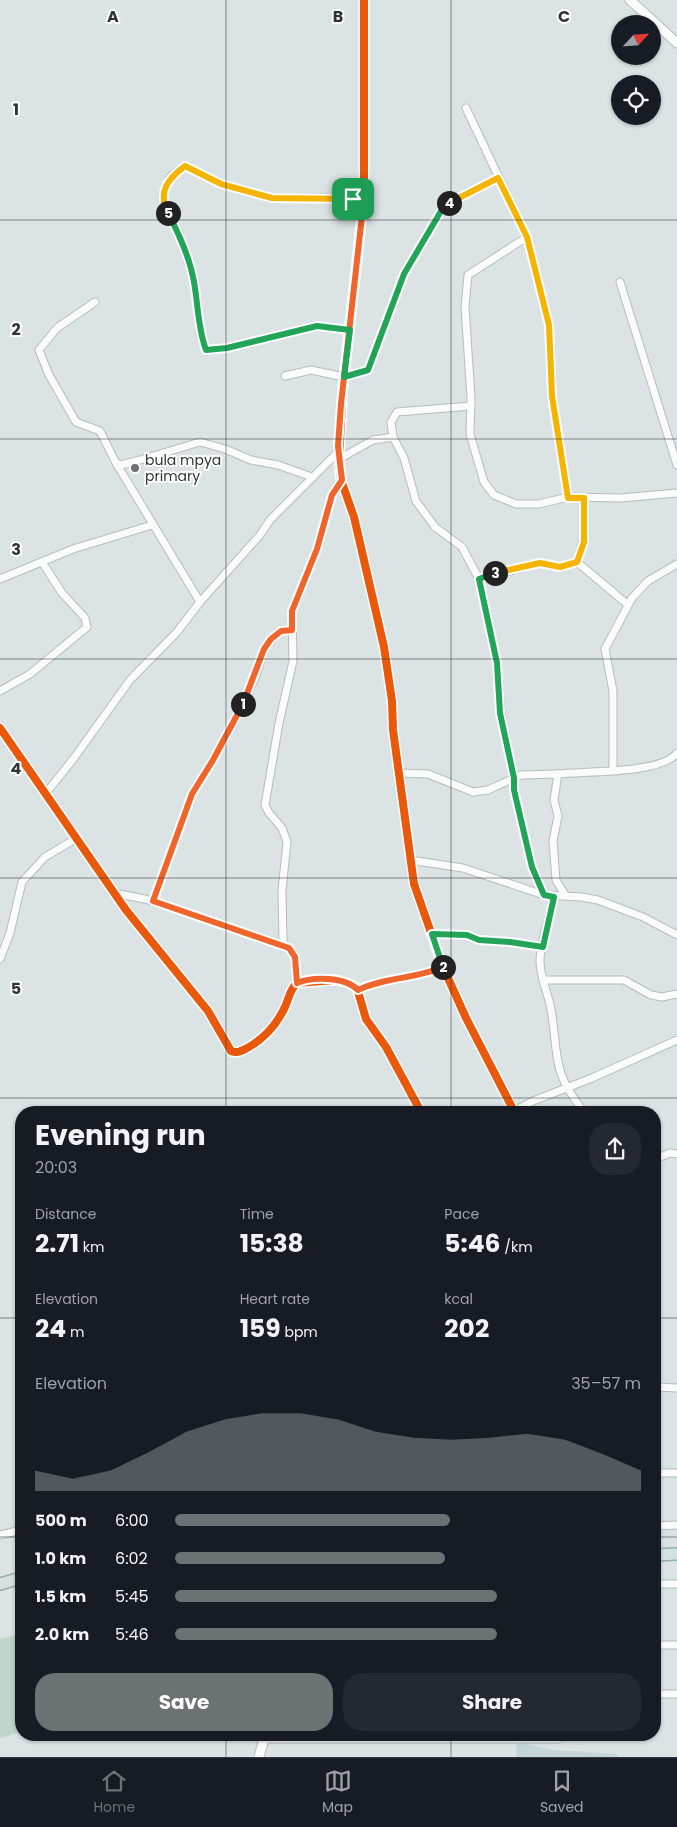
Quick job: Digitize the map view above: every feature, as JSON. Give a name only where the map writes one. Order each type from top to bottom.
[{"type":"highway","points":[[661,1555],[677,1554]]},
{"type":"highway","points":[[0,1584],[15,1580]]},
{"type":"street","points":[[364,0],[364,198],[344,377],[338,456],[342,480],[354,517],[384,647],[410,860],[418,896],[443,967],[510,1106]]},
{"type":"street","points":[[630,0],[677,43]]},
{"type":"street","points":[[466,108],[527,237],[549,325],[552,396],[568,498]]},
{"type":"street","points":[[350,330],[317,326],[227,348],[206,350],[201,336],[194,280],[178,232],[166,210],[163,196],[170,177],[185,166],[221,184],[272,198],[364,198]]},
{"type":"street","points":[[285,376],[311,370],[344,377],[368,370],[404,274],[444,206],[498,178]]},
{"type":"street","points":[[527,237],[468,275],[465,306],[471,406],[470,434],[484,482],[494,495],[516,504],[539,504],[568,498],[621,498],[677,493]]},
{"type":"street","points":[[620,282],[677,465]]},
{"type":"street","points":[[95,302],[57,328],[39,350],[49,375],[76,422],[100,431],[152,525],[200,602]]},
{"type":"street","points":[[471,406],[397,412],[391,422],[392,438],[404,458],[416,501],[435,527],[462,547],[479,579],[496,653],[500,713],[514,778],[514,790],[530,858],[544,895]]},
{"type":"street","points":[[46,792],[78,752],[130,680],[177,632],[200,602],[260,535],[270,520],[312,477],[338,456],[373,440],[392,438]]},
{"type":"street","points":[[116,463],[121,465],[200,442],[225,449],[251,460],[278,465],[312,477]]},
{"type":"street","points":[[283,945],[282,890],[287,842],[282,828],[268,813],[265,805],[279,723],[293,661],[292,611],[317,549],[332,495],[342,480]]},
{"type":"street","points":[[577,562],[584,542],[584,498]]},
{"type":"street","points":[[0,579],[73,549],[152,525]]},
{"type":"street","points":[[0,691],[30,674],[87,626],[85,618],[62,592],[42,562]]},
{"type":"street","points":[[479,579],[540,563],[560,567],[577,562]]},
{"type":"street","points":[[577,562],[627,604]]},
{"type":"street","points":[[613,769],[612,691],[605,654],[608,642],[614,635],[627,604],[648,581],[677,564]]},
{"type":"street","points":[[153,901],[192,794],[234,721],[256,676],[264,649],[278,632],[292,630]]},
{"type":"street","points":[[0,728],[114,893],[154,946],[200,999],[233,1052],[248,1047],[270,1031],[280,1018],[293,986],[297,983],[335,980],[348,983],[358,990],[366,1019],[386,1047],[418,1106]]},
{"type":"street","points":[[400,773],[428,774],[473,792],[488,790],[514,778],[529,774],[638,769],[658,765],[672,759],[677,754]]},
{"type":"street","points":[[558,774],[554,800],[558,816],[553,841],[556,880],[565,895]]},
{"type":"street","points":[[0,960],[10,933],[22,882],[45,857],[77,838]]},
{"type":"street","points":[[410,860],[463,868],[544,895],[554,897],[565,895],[598,900],[643,917],[677,935]]},
{"type":"street","points":[[114,893],[153,901],[283,945],[293,952],[297,983]]},
{"type":"street","points":[[554,897],[540,960],[543,980],[551,1007],[557,1067],[567,1087],[580,1106]]},
{"type":"street","points":[[432,934],[467,935],[479,940],[543,947]]},
{"type":"street","points":[[358,990],[382,982],[426,974],[443,967]]},
{"type":"street","points":[[543,980],[624,980],[651,995],[662,998],[677,994]]},
{"type":"street","points":[[526,1106],[677,1040]]},
{"type":"street","points":[[661,1157],[670,1153],[677,1154]]},
{"type":"street","points":[[661,1387],[677,1388]]},
{"type":"street","points":[[661,1473],[677,1473]]},
{"type":"street","points":[[661,1526],[677,1525]]},
{"type":"street","points":[[0,1536],[15,1532]]},
{"type":"street","points":[[661,1584],[677,1584]]},
{"type":"street","points":[[661,1645],[677,1645]]},
{"type":"street","points":[[661,1694],[677,1694]]},
{"type":"street","points":[[259,1757],[264,1741]]},
{"type":"shaded area","points":[[517,1742],[553,1750],[618,1754],[618,1757],[516,1757]]},
{"type":"green space","points":[[15,1635],[15,1734],[0,1738],[0,1639]]},
{"type":"cycle path","points":[[364,0],[364,197],[343,386],[339,459],[341,480],[354,517],[384,647],[414,884],[443,967],[466,1018],[511,1106]]},
{"type":"cycle path","points":[[0,728],[126,910],[208,1011],[231,1051],[243,1050],[255,1043],[270,1030],[285,1007],[291,991],[297,983],[335,980],[348,983],[357,988],[366,1019],[386,1047],[418,1106]]},
{"type":"place","name":"bula mpya primary","points":[[135,468]]},
{"type":"route","points":[[353,199],[272,198],[221,184],[185,166],[170,177],[163,196],[166,210],[178,232],[194,280],[201,336],[206,350],[227,348],[317,326],[350,330],[349,337],[344,377],[368,370],[404,274],[444,206],[498,178],[527,237],[549,325],[552,396],[568,498],[584,498],[584,542],[577,562],[566,567],[540,563],[479,579],[489,615],[497,663],[500,684],[500,713],[514,778],[515,796],[532,867],[544,895],[554,897],[543,947],[479,940],[467,935],[432,934],[443,967],[426,974],[368,985],[358,990],[348,983],[335,980],[303,981],[297,983],[296,961],[289,948],[183,913],[153,901],[192,794],[208,770],[231,728],[256,676],[264,649],[278,632],[292,630],[292,611],[317,549],[332,495],[342,480],[338,459],[341,404],[343,386],[349,337],[364,198],[353,199]]}]
